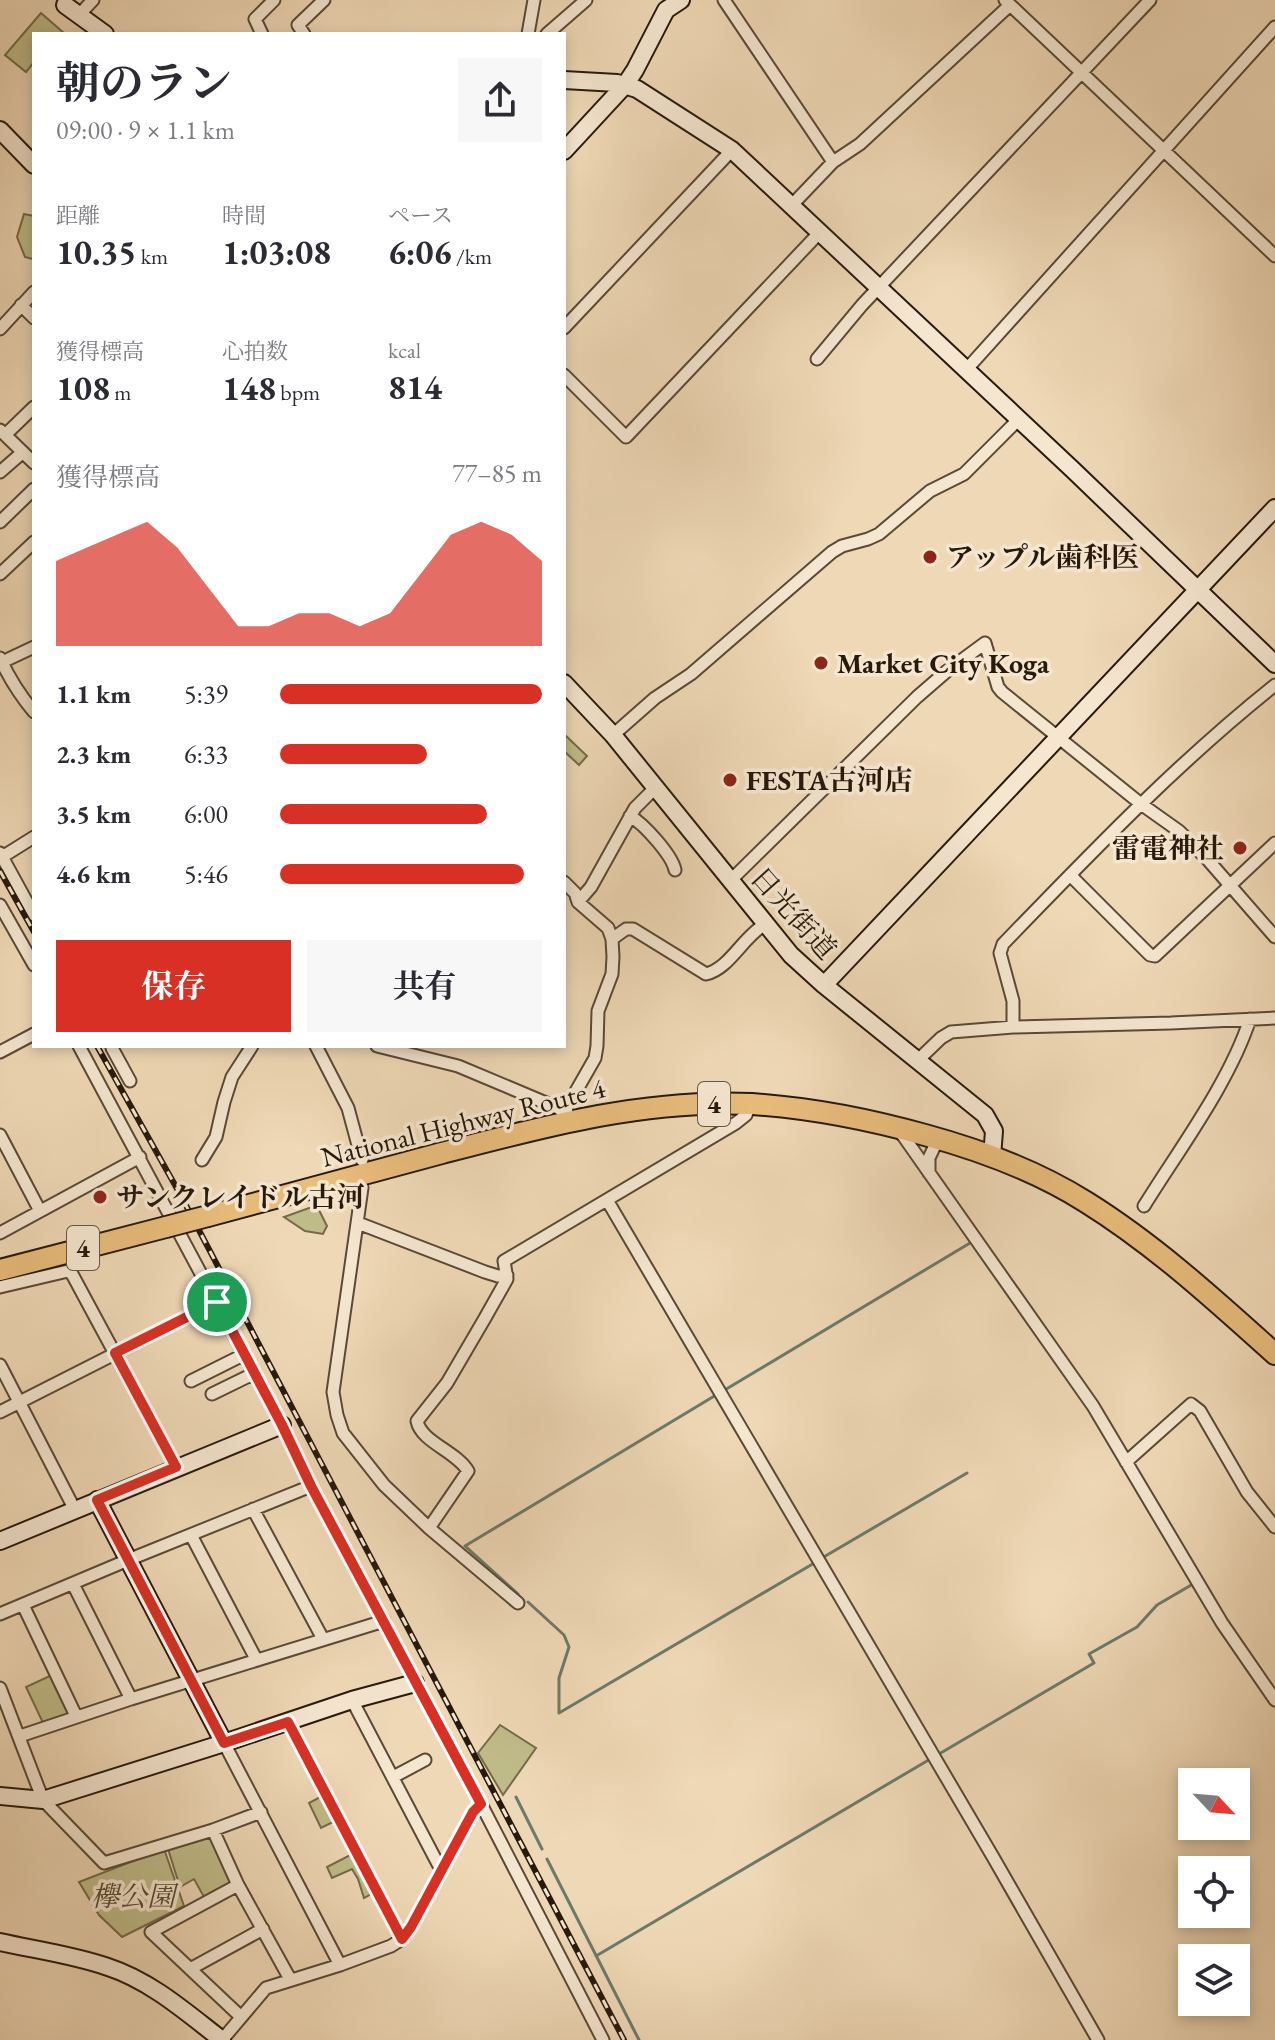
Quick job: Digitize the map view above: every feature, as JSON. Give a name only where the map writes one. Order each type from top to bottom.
[{"type":"highway","name":"National Highway Route 4","points":[[0,1270],[565,1117],[713,1104],[750,1104],[848,1116],[893,1126],[992,1157]]},
{"type":"highway","name":"4","points":[[992,1157],[1047,1181],[1130,1231],[1275,1354]]},
{"type":"street","points":[[68,7],[93,0]]},
{"type":"street","points":[[261,32],[255,19],[274,0]]},
{"type":"street","points":[[303,32],[298,25],[324,0]]},
{"type":"street","points":[[528,32],[534,0]]},
{"type":"street","points":[[549,32],[586,0]]},
{"type":"street","points":[[566,149],[625,85],[666,10],[681,0]]},
{"type":"street","points":[[724,0],[833,162]]},
{"type":"street","points":[[817,359],[838,332],[1150,0]]},
{"type":"street","points":[[792,205],[833,162],[860,144],[1008,3],[1275,256]]},
{"type":"street","points":[[68,7],[102,32]]},
{"type":"street","points":[[966,370],[1275,27]]},
{"type":"street","points":[[566,80],[625,85],[637,89],[732,150],[1275,664]]},
{"type":"street","points":[[0,130],[32,163]]},
{"type":"street","points":[[566,326],[732,150]]},
{"type":"street","points":[[566,377],[626,437],[821,231]]},
{"type":"street","points":[[0,329],[32,294]]},
{"type":"street","points":[[21,305],[32,316]]},
{"type":"street","points":[[32,409],[3,432],[32,461]]},
{"type":"street","points":[[613,735],[655,698],[691,674],[832,552],[879,534],[930,491],[964,474],[1019,419]]},
{"type":"street","points":[[0,472],[23,452]]},
{"type":"street","points":[[0,522],[32,491]]},
{"type":"street","points":[[824,985],[1275,508]]},
{"type":"street","points":[[0,574],[32,544]]},
{"type":"street","points":[[730,881],[917,697],[985,643],[1002,692],[1179,831],[1275,937]]},
{"type":"street","points":[[32,648],[1,661],[18,693],[32,710]]},
{"type":"street","name":"日光街道","points":[[566,685],[613,735],[764,925],[804,969],[985,1115],[994,1131],[992,1157]]},
{"type":"street","points":[[1013,1027],[1013,1001],[1000,953],[1003,944],[1141,804],[1275,685]]},
{"type":"street","points":[[578,902],[591,887],[635,808],[655,788]]},
{"type":"street","points":[[630,816],[641,823],[671,860],[675,870]]},
{"type":"street","points":[[32,838],[1,855],[32,911]]},
{"type":"street","points":[[1070,875],[1150,955],[1155,956],[1229,885],[1273,848]]},
{"type":"street","points":[[385,1048],[458,1066],[558,1108],[565,1117],[595,1058],[598,1011],[612,974],[612,939],[608,928],[578,902],[575,893],[566,884]]},
{"type":"street","points":[[0,905],[32,961]]},
{"type":"street","points":[[612,939],[626,929],[633,929],[706,974],[719,969],[754,931],[764,925]]},
{"type":"street","points":[[917,1061],[951,1032],[1275,1018]]},
{"type":"street","points":[[1144,1206],[1217,1090],[1250,1019]]},
{"type":"street","points":[[0,1052],[32,1035]]},
{"type":"street","points":[[80,1048],[245,1354],[311,1486],[603,2040]]},
{"type":"street","points":[[112,1048],[130,1081]]},
{"type":"street","points":[[202,1160],[216,1137],[232,1077],[251,1048]]},
{"type":"street","points":[[317,1048],[348,1108],[362,1160]]},
{"type":"street","points":[[429,1528],[468,1471],[457,1458],[422,1432],[417,1421],[461,1361],[507,1279],[504,1261],[736,1123],[746,1115],[750,1104]]},
{"type":"street","points":[[893,1126],[904,1137],[1093,1406],[1222,1623],[1273,1695]]},
{"type":"street","points":[[0,1135],[40,1211]]},
{"type":"street","points":[[929,1174],[929,1158],[938,1139]]},
{"type":"street","points":[[0,1233],[140,1157]]},
{"type":"street","points":[[362,1188],[333,1392],[343,1433],[384,1485],[429,1528],[518,1603]]},
{"type":"street","points":[[607,1200],[1098,2040]]},
{"type":"street","points":[[358,1223],[485,1272],[507,1275]]},
{"type":"street","points":[[0,1287],[68,1271],[72,1274],[176,1467]]},
{"type":"street","points":[[0,1412],[217,1302]]},
{"type":"street","points":[[191,1381],[245,1354]]},
{"type":"street","points":[[0,1365],[75,1510]]},
{"type":"street","points":[[212,1394],[255,1373]]},
{"type":"street","points":[[1126,1462],[1191,1404],[1200,1411],[1247,1492],[1275,1527]]},
{"type":"street","points":[[0,1541],[282,1425]]},
{"type":"street","points":[[0,1614],[311,1486]]},
{"type":"street","points":[[97,1500],[340,1965]]},
{"type":"street","points":[[253,1509],[323,1639]]},
{"type":"street","points":[[191,1535],[256,1659]]},
{"type":"street","points":[[73,1584],[131,1699]]},
{"type":"street","points":[[23,1605],[76,1716]]},
{"type":"street","points":[[20,1736],[384,1621]]},
{"type":"street","points":[[0,1796],[43,1800],[352,1700],[415,1683]]},
{"type":"street","points":[[0,1688],[43,1800],[104,1863],[261,1812]]},
{"type":"street","points":[[352,1700],[442,1867]]},
{"type":"street","points":[[288,1722],[402,1939]]},
{"type":"street","points":[[393,1777],[425,1760]]},
{"type":"street","points":[[0,1942],[109,1967],[163,1995],[222,2040],[266,1988],[340,1965],[402,1939],[473,1812],[481,1804]]},
{"type":"street","points":[[213,1830],[238,1885],[290,1979]]},
{"type":"street","points":[[238,1885],[151,1932],[240,2016]]},
{"type":"street","points":[[190,1969],[263,1929]]},
{"type":"green space","points":[[41,13],[63,32],[32,32],[32,64],[26,72],[5,55]]},
{"type":"green space","points":[[24,214],[32,216],[32,259],[25,257],[17,237]]},
{"type":"green space","points":[[566,736],[587,756],[579,765],[566,753]]},
{"type":"green space","points":[[318,1208],[327,1226],[323,1234],[305,1231],[284,1217]]},
{"type":"green space","points":[[54,1674],[72,1712],[44,1725],[26,1687]]},
{"type":"green space","points":[[500,1725],[536,1748],[503,1795],[478,1753]]},
{"type":"green space","points":[[322,1796],[335,1821],[321,1828],[309,1803]]},
{"type":"green space","points":[[211,1836],[232,1882],[204,1897],[194,1879],[180,1887],[168,1849]]},
{"type":"green space","name":"欅公園","points":[[164,1849],[184,1906],[122,1937],[99,1915],[79,1882]]},
{"type":"green space","points":[[354,1853],[373,1893],[364,1898],[352,1869],[332,1878],[327,1867]]},
{"type":"waterway","points":[[723,1391],[970,1243]]},
{"type":"waterway","points":[[518,1594],[465,1546],[716,1395]]},
{"type":"waterway","points":[[822,1558],[967,1473]]},
{"type":"waterway","points":[[559,1713],[816,1562]]},
{"type":"waterway","points":[[939,1754],[1094,1663],[1089,1654],[1137,1627],[1157,1605],[1193,1584]]},
{"type":"waterway","points":[[528,1602],[564,1635],[569,1647],[559,1678],[559,1713]]},
{"type":"waterway","points":[[596,1956],[932,1758]]},
{"type":"waterway","points":[[516,1797],[542,1849]]},
{"type":"waterway","points":[[547,1859],[639,2040]]},
{"type":"railway","points":[[0,871],[32,928]]},
{"type":"railway","points":[[98,1048],[180,1194],[624,2040]]},
{"type":"place","name":"アップル歯科医","points":[[930,557]]},
{"type":"place","name":"Market City Koga","points":[[821,663]]},
{"type":"place","name":"FESTA古河店","points":[[730,780]]},
{"type":"place","name":"雷電神社","points":[[1240,848]]},
{"type":"place","name":"サンクレイドル古河","points":[[100,1197]]},
{"type":"route","points":[[217,1302],[311,1486],[481,1804],[473,1812],[402,1939],[288,1722],[224,1743],[97,1500],[176,1467],[115,1353],[217,1302]]}]
